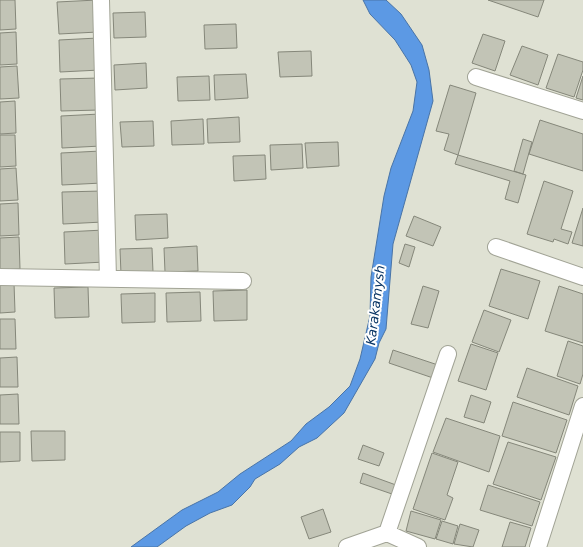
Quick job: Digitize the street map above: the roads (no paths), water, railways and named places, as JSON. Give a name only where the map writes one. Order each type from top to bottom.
[{"type":"street","points":[[102,0],[108,278]]},
{"type":"street","points":[[476,77],[583,111]]},
{"type":"street","points":[[496,247],[583,277]]},
{"type":"street","points":[[0,277],[243,281]]},
{"type":"street","points":[[387,533],[448,354]]},
{"type":"street","points":[[538,547],[583,406]]},
{"type":"street","points":[[347,547],[387,533],[418,547]]},
{"type":"water","name":"Karakamysh","points":[[363,0],[386,0],[401,14],[422,45],[429,70],[433,101],[393,244],[386,329],[379,343],[375,359],[344,413],[317,438],[299,447],[280,464],[255,479],[250,487],[232,505],[210,513],[186,526],[157,547],[131,547],[182,510],[218,492],[240,474],[291,441],[306,424],[329,407],[350,386],[360,359],[370,316],[371,277],[384,196],[391,168],[413,111],[417,82],[411,65],[395,40],[370,14]]}]
